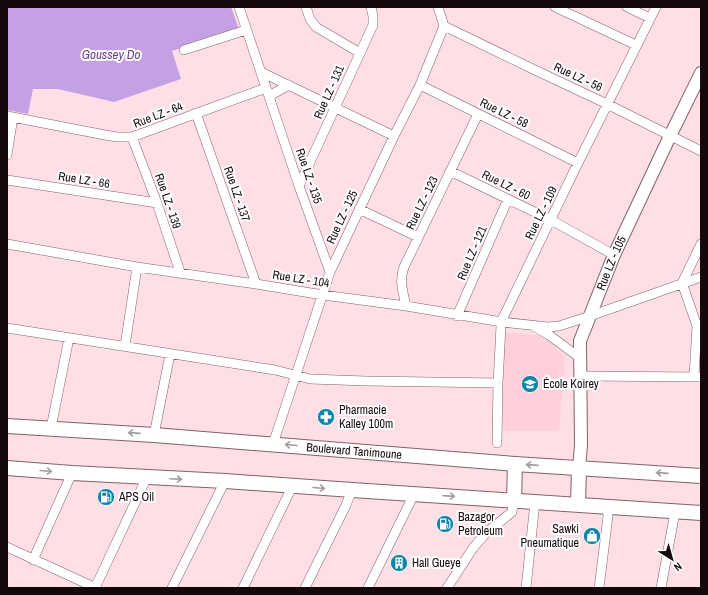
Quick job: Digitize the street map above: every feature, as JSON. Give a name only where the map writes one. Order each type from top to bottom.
[{"type":"main road","name":"Rue LZ - 105","points":[[579,468],[581,445],[580,341],[614,255],[701,73]]},
{"type":"main road","name":"Boulevard Tanimoune","points":[[7,426],[154,434],[515,464],[701,476]]},
{"type":"main road","points":[[514,500],[515,464]]},
{"type":"main road","points":[[7,468],[293,485],[701,513]]},
{"type":"main road","points":[[578,504],[579,468]]},
{"type":"street","name":"Rue LZ - 135","points":[[239,7],[299,186],[330,272]]},
{"type":"street","points":[[306,7],[310,19],[316,27],[360,53]]},
{"type":"street","name":"Rue LZ - 131","points":[[299,186],[373,25],[371,7]]},
{"type":"street","points":[[438,7],[444,26]]},
{"type":"street","points":[[555,7],[636,45]]},
{"type":"street","points":[[627,7],[650,18]]},
{"type":"street","name":"Rue LZ - 109","points":[[497,443],[498,383],[502,322],[578,163],[656,7]]},
{"type":"street","name":"Rue LZ - 125","points":[[273,444],[330,272],[394,136],[420,85],[444,26]]},
{"type":"street","name":"Rue LZ - 56","points":[[444,26],[701,151]]},
{"type":"street","points":[[184,50],[246,30]]},
{"type":"street","points":[[261,72],[394,136]]},
{"type":"street","name":"Rue LZ - 64","points":[[10,117],[105,135],[132,137],[196,113],[289,85]]},
{"type":"street","name":"Rue LZ - 58","points":[[420,85],[578,163]]},
{"type":"street","name":"Rue LZ - 137","points":[[196,113],[256,284]]},
{"type":"street","name":"Rue LZ - 123","points":[[406,306],[402,291],[402,275],[418,238],[478,114]]},
{"type":"street","points":[[7,155],[10,117]]},
{"type":"street","name":"Rue LZ - 139","points":[[132,137],[157,203],[180,272]]},
{"type":"street","name":"Rue LZ - 60","points":[[450,171],[551,220],[614,255]]},
{"type":"street","name":"Rue LZ - 66","points":[[7,180],[157,203]]},
{"type":"street","name":"Rue LZ - 121","points":[[457,316],[508,199]]},
{"type":"street","points":[[359,209],[418,238]]},
{"type":"street","name":"Rue LZ - 104","points":[[7,244],[137,267],[180,272],[323,295],[406,306],[457,316],[532,326],[559,326],[701,277]]},
{"type":"street","points":[[580,376],[697,376],[697,326],[682,283],[701,244]]},
{"type":"street","points":[[125,346],[137,267]]},
{"type":"street","points":[[532,326],[549,335],[580,358]]},
{"type":"street","points":[[7,328],[275,370],[310,379],[498,383]]},
{"type":"street","points":[[51,428],[69,338]]},
{"type":"street","points":[[154,434],[170,354]]},
{"type":"street","points":[[33,560],[72,473]]},
{"type":"street","points":[[7,547],[95,588],[147,477]]},
{"type":"street","points":[[172,588],[225,481]]},
{"type":"street","points":[[243,588],[293,485]]},
{"type":"street","points":[[305,588],[349,500],[352,490]]},
{"type":"street","points":[[368,588],[414,494]]},
{"type":"street","points":[[447,588],[473,548],[486,532],[512,512],[514,500]]},
{"type":"street","points":[[526,588],[535,502]]},
{"type":"street","points":[[599,588],[607,520],[607,506]]},
{"type":"street","points":[[661,588],[675,512]]},
{"type":"shaded area","points":[[503,332],[545,336],[557,344],[554,347],[565,356],[559,431],[503,431]]},
{"type":"water","name":"Goussey Do","points":[[7,7],[231,7],[239,29],[172,51],[181,79],[114,102],[58,89],[33,89],[28,114],[7,110]]},
{"type":"place","name":"École Koirey","points":[[530,384]]},
{"type":"place","name":"Pharmacie Kalley 100m","points":[[326,417]]},
{"type":"place","name":"APS Oil","points":[[106,497]]},
{"type":"place","name":"Bazagor Petroleum","points":[[445,524]]},
{"type":"place","name":"Sawki Pneumatique","points":[[592,536]]},
{"type":"place","name":"Hall Gueye","points":[[399,563]]}]
